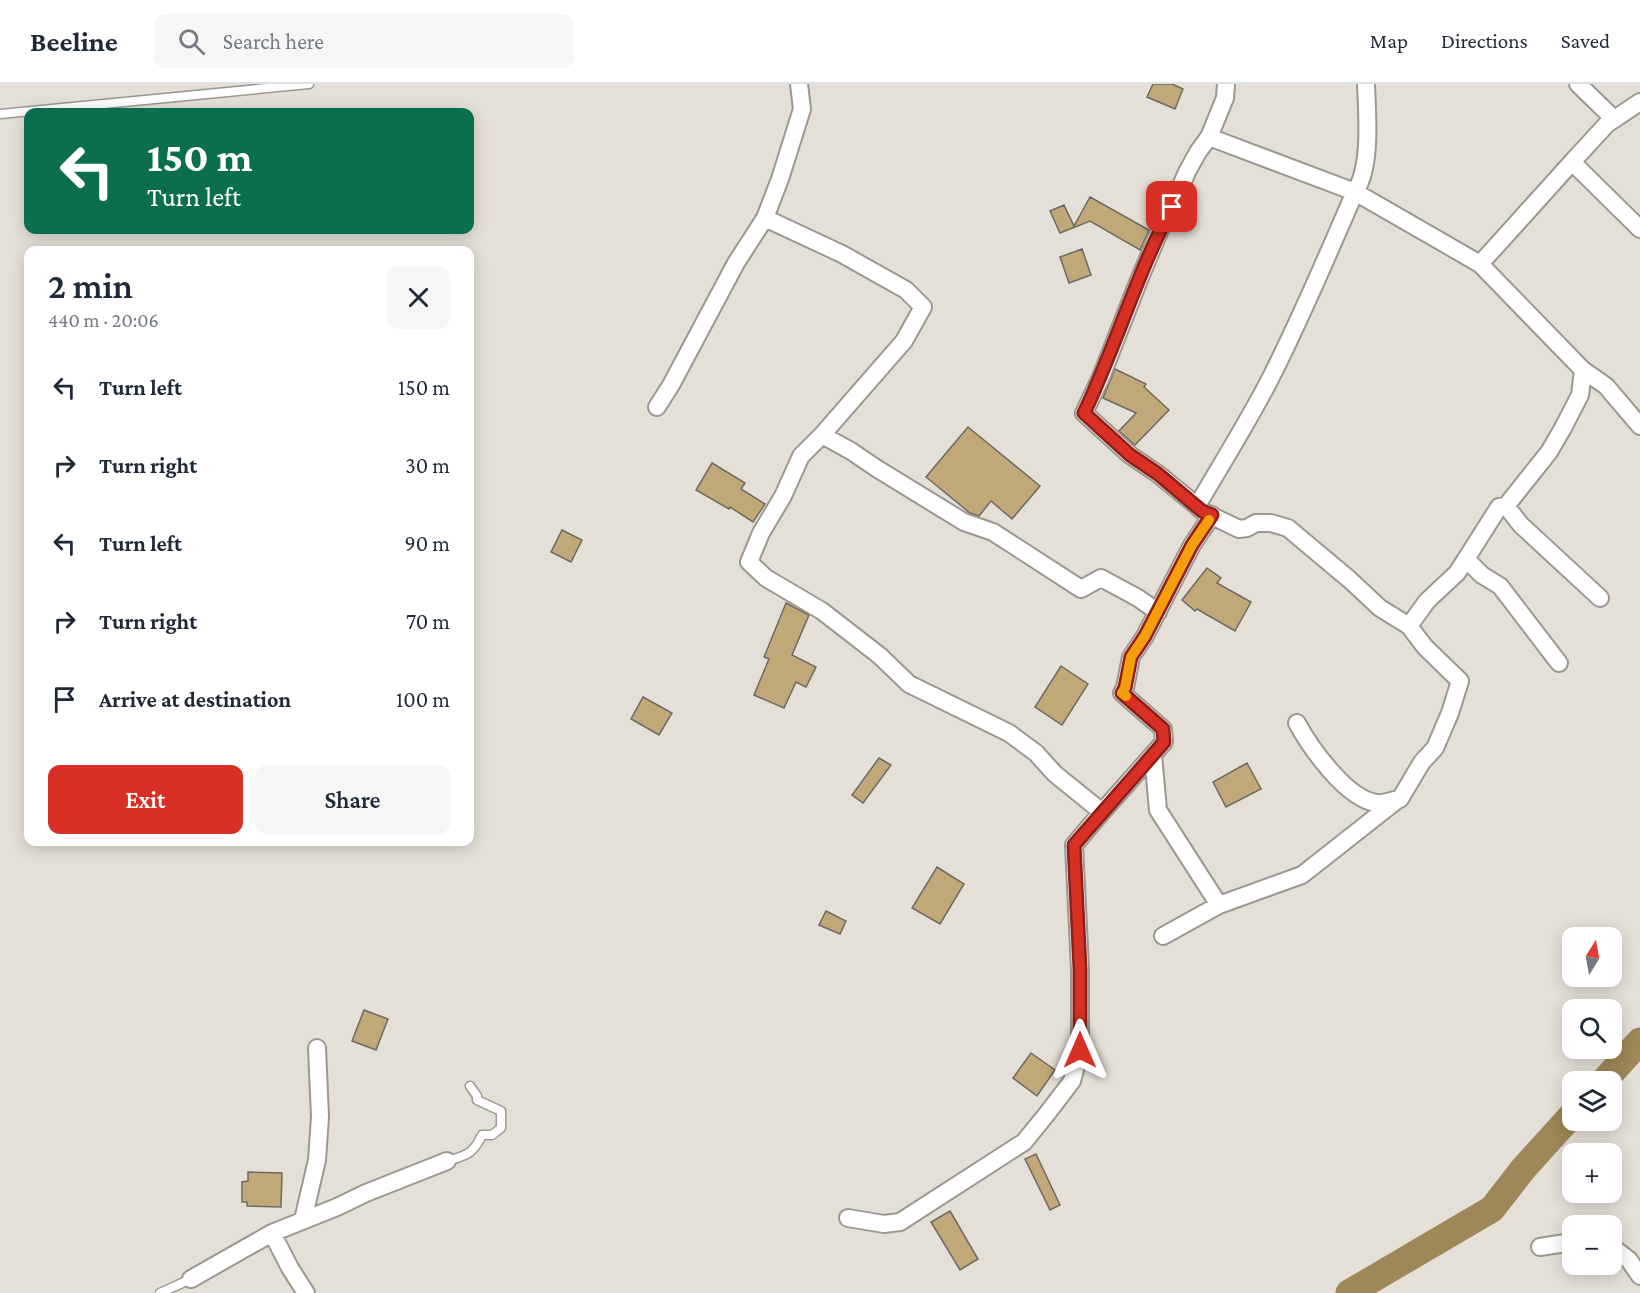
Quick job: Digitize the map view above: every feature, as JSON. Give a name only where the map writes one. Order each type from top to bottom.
[{"type":"street","points":[[657,407],[736,263],[765,218],[802,109],[799,84]]},
{"type":"street","points":[[1163,936],[1219,905],[1302,874],[1400,799],[1422,762],[1435,748],[1450,713],[1460,681],[1425,647],[1409,626],[1380,609],[1359,588],[1288,528],[1271,523],[1256,523],[1239,529],[1202,511],[1158,474],[1130,455],[1084,413],[1101,377],[1160,230],[1187,172],[1209,137],[1225,98],[1226,84]]},
{"type":"street","points":[[1197,506],[1268,383],[1361,183],[1367,126],[1366,84]]},
{"type":"street","points":[[1578,84],[1614,119]]},
{"type":"street","points":[[1480,264],[1607,123],[1640,102]]},
{"type":"street","points":[[1209,137],[1355,192],[1480,264],[1584,370],[1606,386],[1640,426]]},
{"type":"street","points":[[1572,162],[1640,230]]},
{"type":"street","points":[[765,218],[842,254],[906,290],[923,307],[904,341],[801,456],[783,496],[761,533],[749,562],[766,578],[822,612],[880,656],[909,684],[1009,733],[1036,753],[1055,774],[1102,812]]},
{"type":"street","points":[[1409,626],[1427,601],[1457,573],[1499,507],[1506,506],[1549,452],[1580,395],[1584,370]]},
{"type":"street","points":[[822,435],[964,522],[993,532],[1081,589],[1101,578],[1158,612]]},
{"type":"street","points":[[1506,506],[1521,525],[1600,598]]},
{"type":"street","points":[[848,1218],[884,1224],[900,1222],[1024,1142],[1072,1081],[1080,1050],[1080,969],[1074,845],[1164,742],[1163,729],[1122,693],[1131,657],[1145,636],[1192,545],[1212,515]]},
{"type":"street","points":[[1466,559],[1482,575],[1500,586],[1558,663]]},
{"type":"street","points":[[1297,723],[1316,754],[1341,782],[1360,797],[1374,803],[1400,799]]},
{"type":"street","points":[[1153,755],[1158,810],[1219,905]]},
{"type":"street","points":[[303,1220],[316,1160],[319,1128],[317,1048]]},
{"type":"street","points":[[191,1279],[272,1233],[447,1161]]},
{"type":"street","points":[[272,1233],[306,1293]]},
{"type":"street","points":[[1540,1247],[1562,1244]]},
{"type":"street","points":[[1622,1255],[1640,1275]]},
{"type":"lane","points":[[62,108],[309,84]]},
{"type":"lane","points":[[0,114],[24,112]]},
{"type":"lane","points":[[447,1161],[467,1155],[478,1144],[482,1135],[492,1135],[501,1128],[501,1112],[477,1100],[470,1086]]},
{"type":"lane","points":[[160,1293],[191,1279]]},
{"type":"building","points":[[1153,84],[1172,84],[1183,89],[1175,109],[1147,97]]},
{"type":"building","points":[[1090,197],[1149,230],[1140,250],[1090,221],[1060,233],[1050,211],[1064,205],[1074,226]]},
{"type":"building","points":[[1082,249],[1091,275],[1069,283],[1060,257]]},
{"type":"building","points":[[1115,369],[1146,384],[1144,387],[1169,410],[1135,445],[1119,431],[1136,413],[1103,398]]},
{"type":"building","points":[[968,427],[1040,486],[1012,519],[991,501],[979,516],[970,513],[926,477]]},
{"type":"building","points":[[712,463],[745,483],[741,489],[765,504],[753,522],[730,507],[729,509],[696,490]]},
{"type":"building","points":[[562,530],[582,540],[571,562],[551,552]]},
{"type":"building","points":[[1207,568],[1221,578],[1217,583],[1251,602],[1235,631],[1197,609],[1195,611],[1182,600]]},
{"type":"building","points":[[786,603],[809,615],[792,655],[816,667],[806,687],[796,682],[784,708],[754,695],[769,659],[764,657]]},
{"type":"building","points":[[1061,666],[1088,684],[1062,725],[1035,707]]},
{"type":"building","points":[[643,697],[672,713],[659,735],[631,719]]},
{"type":"building","points":[[879,758],[891,765],[863,803],[852,795]]},
{"type":"building","points":[[1247,763],[1261,789],[1226,807],[1213,782]]},
{"type":"building","points":[[937,867],[964,884],[940,924],[912,908]]},
{"type":"building","points":[[826,911],[846,921],[840,934],[819,925]]},
{"type":"building","points":[[364,1010],[388,1019],[376,1050],[352,1041]]},
{"type":"building","points":[[1031,1053],[1055,1070],[1037,1096],[1013,1078]]},
{"type":"building","points":[[1036,1154],[1060,1205],[1050,1210],[1025,1159]]},
{"type":"building","points":[[248,1172],[282,1173],[281,1207],[247,1206],[247,1202],[242,1202],[242,1182],[248,1181]]},
{"type":"building","points":[[950,1211],[978,1259],[960,1270],[931,1222]]},
{"type":"waterway","points":[[1613,1071],[1640,1041]]},
{"type":"waterway","points":[[1349,1293],[1492,1209],[1523,1169],[1562,1126]]},
{"type":"slow traffic","points":[[1126,696],[1122,693],[1131,657],[1145,636],[1192,545],[1209,520]]},
{"type":"route","points":[[1080,1050],[1080,969],[1074,845],[1164,742],[1163,729],[1122,693],[1131,657],[1145,636],[1192,545],[1212,515],[1202,511],[1158,474],[1130,455],[1084,413],[1101,377],[1138,280],[1172,207]]}]
